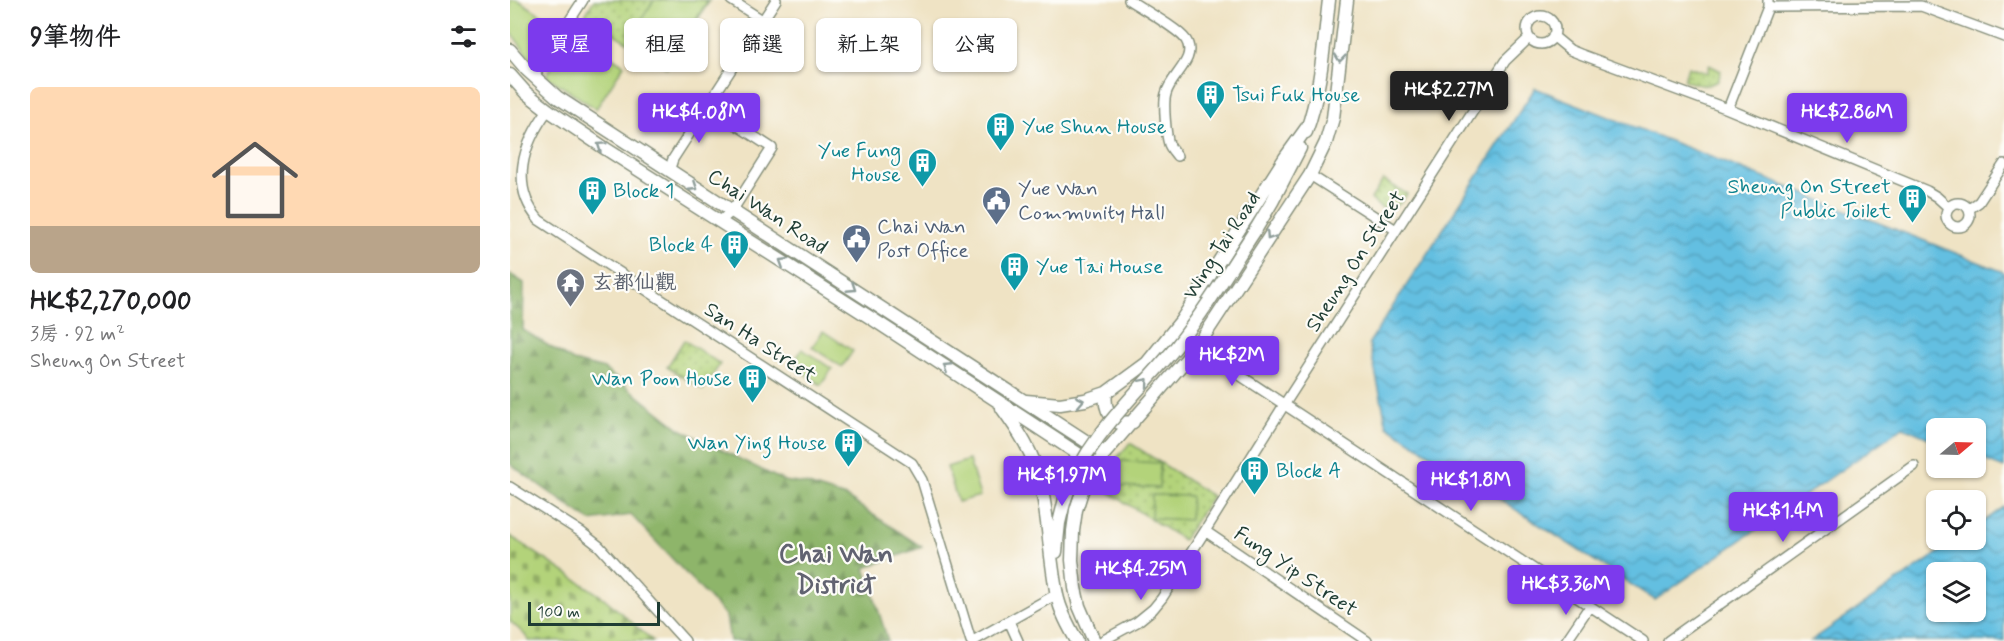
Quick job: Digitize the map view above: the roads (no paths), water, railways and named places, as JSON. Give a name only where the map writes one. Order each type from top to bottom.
[{"type":"main road","name":"Wing Tai Road","points":[[1056,589],[1057,539],[1065,498],[1088,451],[1184,336],[1256,229],[1292,164],[1308,126],[1320,68],[1329,0]]},
{"type":"main road","name":"Wing Tai Road","points":[[1094,641],[1079,606],[1072,560],[1076,510],[1082,491],[1104,454],[1197,347],[1310,175],[1326,141],[1333,118],[1347,0]]},
{"type":"main road","name":"Chai Wan Road","points":[[510,50],[534,77],[557,97],[1104,454]]},
{"type":"main road","name":"Chai Wan Road","points":[[510,75],[526,93],[548,110],[1096,465]]},
{"type":"main road","points":[[548,110],[557,97]]},
{"type":"main road","points":[[1022,400],[1060,404],[1085,400],[1106,393],[1147,363],[1181,321],[1285,158],[1308,126]]},
{"type":"main road","points":[[660,184],[669,171]]},
{"type":"main road","points":[[1106,393],[1107,411],[1112,417],[1119,423],[1133,422]]},
{"type":"main road","name":"Chai Wan Road","points":[[996,400],[1017,428],[1032,455],[1040,481],[1056,589],[1064,616],[1077,641]]},
{"type":"street","points":[[534,77],[583,0]]},
{"type":"street","points":[[731,0],[760,18]]},
{"type":"street","points":[[764,18],[776,0]]},
{"type":"street","points":[[1129,0],[1183,36],[1188,46],[1187,58],[1165,97],[1168,139],[1171,148],[1178,156]]},
{"type":"street","points":[[1728,109],[1768,3],[1921,6],[2004,37]]},
{"type":"street","points":[[1538,16],[1550,19],[1554,27],[1550,40],[1536,44],[1529,38],[1527,24],[1538,16]]},
{"type":"street","points":[[1553,36],[1570,50],[1728,109],[1922,189],[1937,197],[1948,207]]},
{"type":"street","name":"Sheung On Street","points":[[1102,641],[1137,622],[1162,598],[1505,61],[1529,38]]},
{"type":"street","points":[[669,171],[674,159],[729,72]]},
{"type":"street","points":[[707,106],[772,148],[732,211],[718,222]]},
{"type":"street","name":"San Ha Street","points":[[548,110],[515,162],[513,177],[517,193],[524,206],[539,220],[912,463],[922,480],[972,641]]},
{"type":"street","points":[[1969,209],[1979,202],[2004,164]]},
{"type":"street","points":[[1310,175],[1396,230]]},
{"type":"street","points":[[1961,203],[1969,209],[1971,216],[1964,226],[1956,228],[1947,221],[1948,207],[1952,204],[1961,203]]},
{"type":"street","points":[[1197,347],[1643,641]]},
{"type":"street","points":[[1668,641],[1914,466]]},
{"type":"street","points":[[510,486],[599,546],[685,641]]},
{"type":"street","name":"Fung Yip Street","points":[[1206,531],[1364,640]]},
{"type":"street","points":[[972,641],[1009,621],[1056,589]]},
{"type":"street","points":[[1566,641],[1589,607]]},
{"type":"street","points":[[1009,621],[1018,641]]},
{"type":"street","points":[[1351,630],[1351,641]]},
{"type":"water","points":[[1535,88],[2004,272],[2004,468],[1986,461],[1986,418],[1926,418],[1926,437],[1903,427],[1655,600],[1387,426],[1369,343]]},
{"type":"water","points":[[2004,507],[2004,641],[1811,641],[1943,550],[1986,550],[1986,520]]},
{"type":"place","name":"Tsui Fuk House","points":[[1211,120]]},
{"type":"place","name":"Yue Shun House","points":[[1001,152]]},
{"type":"place","name":"Yue Fung House","points":[[922,188]]},
{"type":"place","name":"Block 1","points":[[592,216]]},
{"type":"place","name":"Sheung On Street Public Toilet","points":[[1912,224]]},
{"type":"place","name":"Yue Wan Community Hall","points":[[997,226]]},
{"type":"place","name":"Chai Wan Post Office","points":[[856,264]]},
{"type":"place","name":"Block 4","points":[[734,270]]},
{"type":"place","name":"Yue Tai House","points":[[1015,292]]},
{"type":"place","name":"玄都仙觀","points":[[571,308]]},
{"type":"place","name":"Wan Poon House","points":[[753,404]]},
{"type":"place","name":"Wan Ying House","points":[[848,468]]},
{"type":"place","name":"Block A","points":[[1255,496]]},
{"type":"district","name":"Chai Wan District","points":[[836,568]]}]
